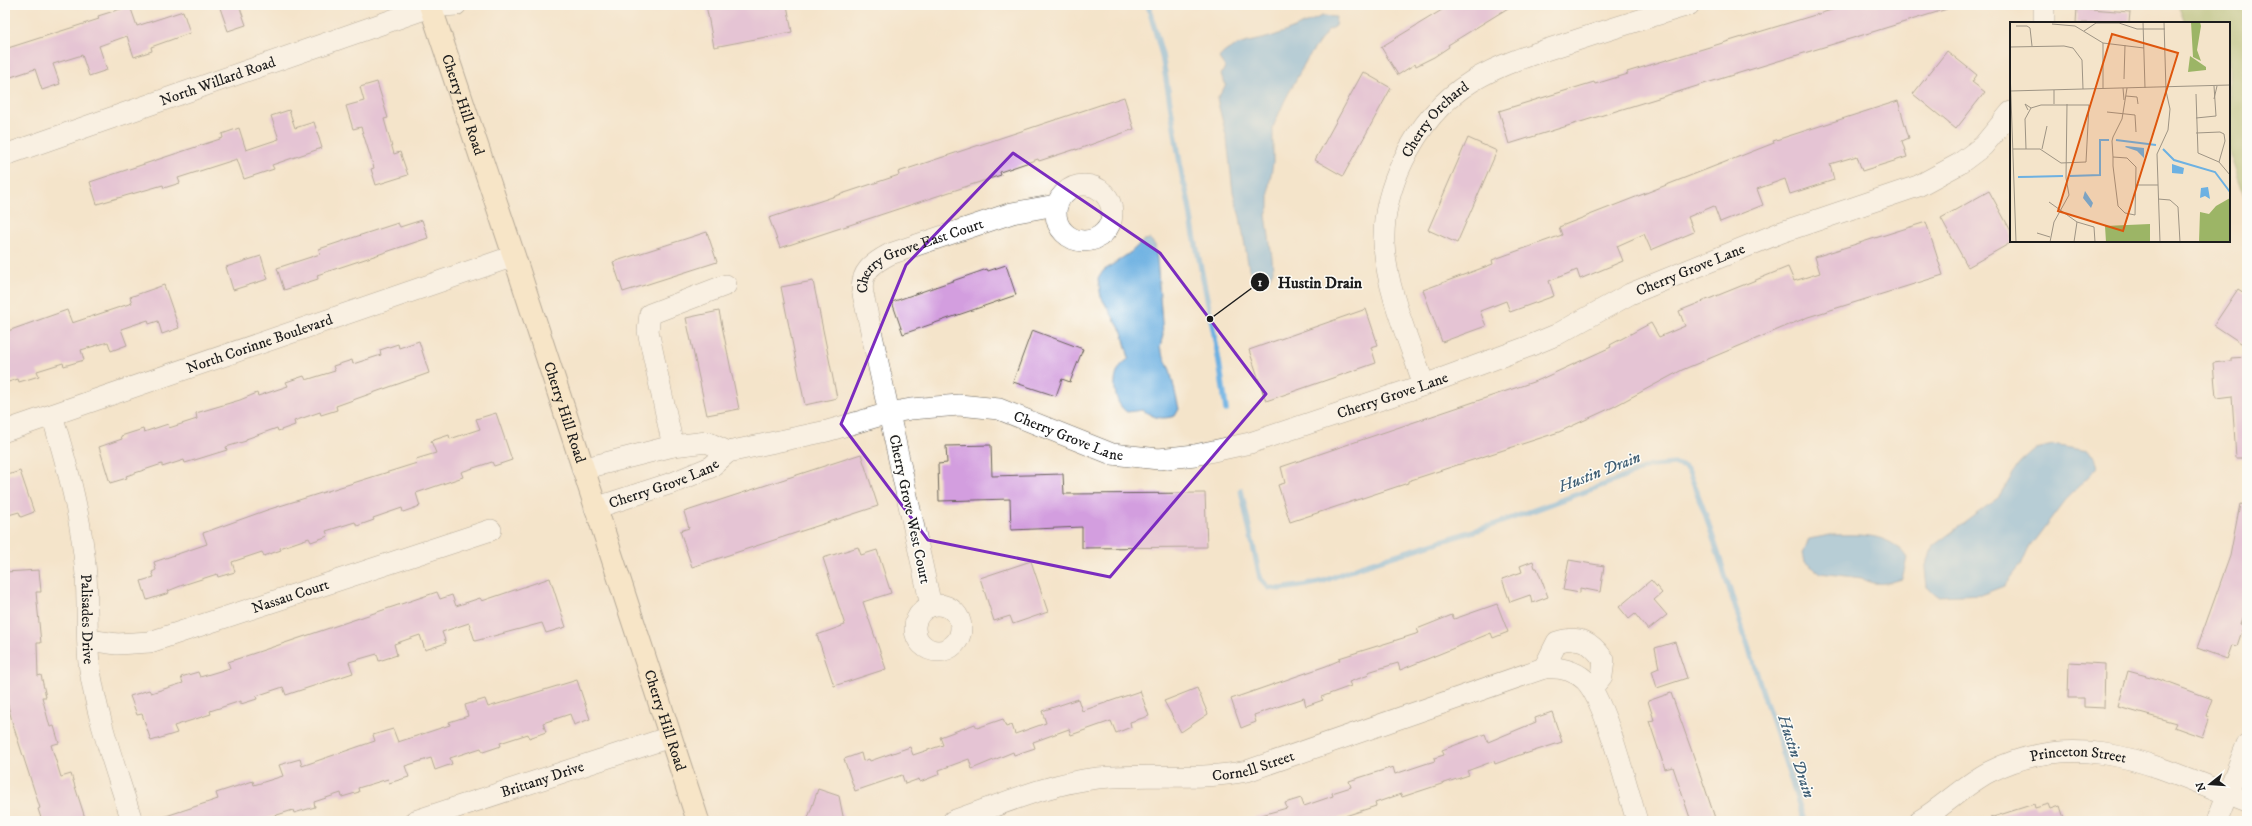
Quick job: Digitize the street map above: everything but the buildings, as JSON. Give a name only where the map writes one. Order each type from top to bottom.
[{"type":"main road","name":"Cherry Hill Road","points":[[431,6],[698,821]]},
{"type":"street","name":"North Willard Road","points":[[5,155],[431,6],[456,5]]},
{"type":"street","points":[[2044,5],[2044,22]]},
{"type":"street","name":"Cherry Orchard","points":[[1424,385],[1391,282],[1384,243],[1390,195],[1398,171],[1413,139],[1441,105],[1463,86],[1487,72],[1515,60],[1677,7]]},
{"type":"street","name":"Cherry Grove Lane","points":[[595,508],[675,482],[711,467],[728,452],[827,431],[889,413],[959,405],[999,409],[1112,454],[1159,459],[1195,456],[1250,443],[1424,385],[1556,335],[1630,294],[1782,232],[1893,195],[1937,178],[1983,146],[2010,113]]},
{"type":"street","name":"Cherry Grove East Court","points":[[889,413],[861,285],[867,269],[890,254],[1012,213],[1056,205]]},
{"type":"street","name":"North Corinne Boulevard","points":[[5,432],[514,256]]},
{"type":"street","points":[[673,446],[648,330],[650,314],[726,285]]},
{"type":"street","name":"Cherry Grove West Court","points":[[889,413],[931,606]]},
{"type":"street","name":"Palisades Drive","points":[[52,415],[70,472],[81,522],[86,576],[88,640],[95,697],[132,821]]},
{"type":"street","name":"Cherry Grove Lane","points":[[582,469],[673,446],[707,442],[728,452]]},
{"type":"street","name":"Nassau Court","points":[[88,640],[117,644],[150,642],[491,530]]},
{"type":"street","points":[[1544,668],[1557,642],[1569,639],[1582,640],[1592,646],[1604,660],[1602,676],[1592,688],[1601,708],[1637,821]]},
{"type":"street","name":"Cornell Street","points":[[953,821],[1078,780],[1101,778],[1205,778],[1247,771],[1544,668],[1556,667],[1576,674],[1592,688]]},
{"type":"street","name":"Brittany Drive","points":[[415,821],[670,737]]},
{"type":"street","points":[[2217,821],[2247,744]]},
{"type":"street","name":"Princeton Street","points":[[1919,821],[1987,773],[2011,762],[2028,756],[2081,750],[2126,758],[2161,769],[2247,802]]},
{"type":"highlighted area","points":[[1013,153],[1160,253],[1266,394],[1110,577],[928,540],[841,424],[906,265]]},
{"type":"green space","points":[[2178,5],[2247,5],[2247,204],[2230,155],[2230,22],[2185,22]]},
{"type":"water","points":[[1322,16],[1336,17],[1335,27],[1328,30],[1307,59],[1285,100],[1273,127],[1273,163],[1269,185],[1269,207],[1266,215],[1273,271],[1269,279],[1255,281],[1249,269],[1240,217],[1233,192],[1227,139],[1217,99],[1226,85],[1221,75],[1225,67],[1219,58],[1230,49],[1244,43],[1279,34]]},
{"type":"water","points":[[1150,239],[1155,245],[1157,259],[1163,335],[1160,348],[1170,370],[1179,409],[1175,416],[1166,418],[1151,415],[1143,410],[1127,412],[1119,403],[1115,391],[1115,378],[1121,366],[1129,358],[1122,332],[1101,297],[1098,279],[1103,271],[1131,252],[1144,240]]},
{"type":"water","points":[[2053,445],[2088,451],[2095,456],[2098,467],[2064,501],[2028,549],[2021,565],[2004,586],[1983,594],[1938,596],[1927,587],[1925,568],[1933,546],[1999,497],[2020,462],[2035,449]]},
{"type":"water","points":[[1830,535],[1872,536],[1892,543],[1900,549],[1907,558],[1902,579],[1887,583],[1871,583],[1862,578],[1820,573],[1805,562],[1803,553],[1809,539]]},
{"type":"waterway","name":"Hustin Drain","points":[[1148,5],[1162,55],[1183,181],[1189,201],[1194,235],[1216,344],[1226,410]]},
{"type":"waterway","name":"Hustin Drain","points":[[1241,490],[1260,578],[1269,588],[1281,589],[1324,581],[1361,566],[1493,525],[1617,480],[1650,466],[1676,464],[1685,467],[1689,472],[1706,516],[1803,817]]},
{"type":"place","name":"Hustin Drain","points":[[1210,319]]}]
